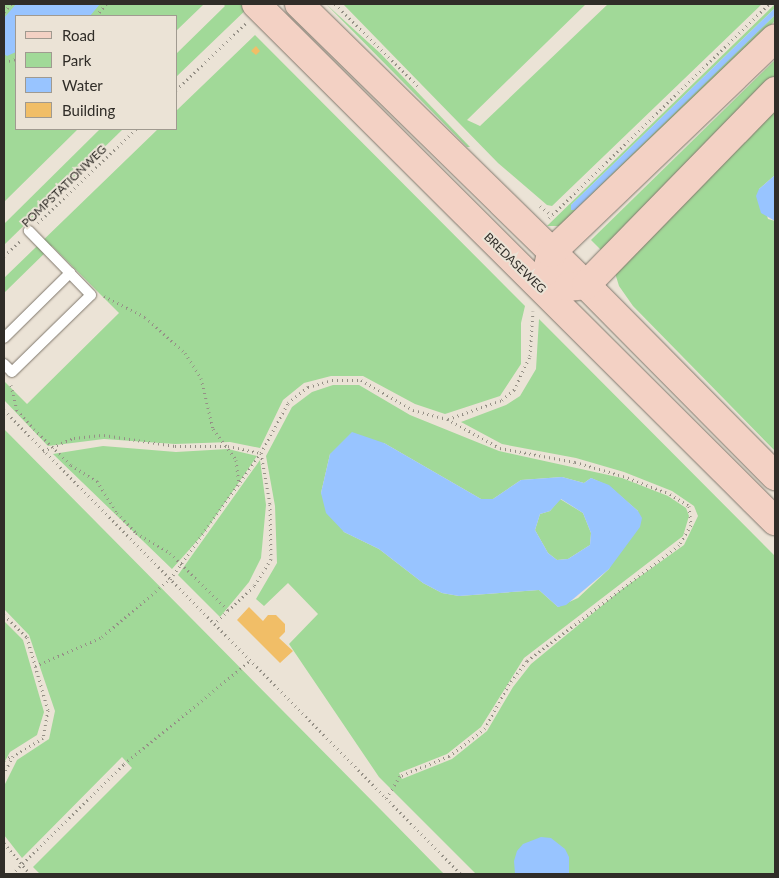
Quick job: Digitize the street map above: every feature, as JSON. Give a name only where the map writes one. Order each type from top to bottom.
[{"type":"main road","points":[[299,4],[586,285],[775,476]]},
{"type":"main road","name":"BREDASEWEG","points":[[259,6],[538,296],[775,521]]},
{"type":"main road","points":[[775,38],[542,244],[538,296],[586,285],[775,91]]},
{"type":"lane","points":[[4,364],[12,372],[91,295],[29,231]]},
{"type":"lane","points":[[4,338],[70,273]]},
{"type":"path","points":[[4,12],[11,4]]},
{"type":"path","points":[[97,15],[106,4]]},
{"type":"path","points":[[542,244],[769,4]]},
{"type":"path","points":[[178,88],[259,6]]},
{"type":"path","name":"POMPSTATIONWEG","points":[[4,256],[135,130]]},
{"type":"path","points":[[81,285],[145,317],[180,348],[201,378],[213,429],[228,446],[236,460],[239,486]]},
{"type":"path","points":[[447,419],[502,400],[514,390],[530,356],[538,296]]},
{"type":"path","points":[[12,372],[11,390],[17,410],[72,465],[97,481],[117,513],[136,533],[170,553],[228,610]]},
{"type":"path","points":[[35,666],[102,637],[170,580],[261,453],[288,403],[308,387],[332,380],[361,380],[413,410],[447,419],[500,448],[575,462],[670,494],[690,506],[691,525],[679,545],[527,661],[509,684],[485,728],[449,756],[400,776],[386,798]]},
{"type":"path","points":[[4,410],[461,874]]},
{"type":"path","points":[[43,451],[74,438],[104,435],[182,446],[228,446],[261,453]]},
{"type":"path","points":[[214,624],[254,586],[271,559],[270,504],[261,453]]},
{"type":"path","points":[[130,539],[136,533]]},
{"type":"path","points":[[4,615],[27,637],[48,710],[43,738],[4,760]]},
{"type":"path","points":[[12,874],[124,764],[250,661]]},
{"type":"path","points":[[4,774],[13,756]]},
{"type":"path","points":[[4,843],[30,874]]},
{"type":"green space","points":[[4,4],[203,5],[178,29],[178,15],[15,15],[15,130],[77,130],[4,202]]},
{"type":"green space","points":[[223,4],[252,4],[178,75],[178,52],[225,6]]},
{"type":"green space","points":[[326,4],[380,53],[470,147],[467,147]]},
{"type":"green space","points":[[343,4],[586,4],[467,120],[480,126],[608,4],[762,4],[552,206],[547,205],[498,163]]},
{"type":"green space","points":[[775,4],[775,8],[571,205],[573,210],[775,15],[775,21],[722,73],[561,226],[547,226]]},
{"type":"green space","points":[[255,35],[525,306],[521,323],[521,364],[500,396],[445,414],[415,404],[363,376],[331,376],[304,383],[283,400],[260,448],[230,442],[175,444],[104,439],[48,446],[4,400],[4,381],[27,404],[119,313],[52,246],[4,293],[4,278],[157,130],[178,130],[178,109]]},
{"type":"green space","points":[[775,60],[775,76],[759,94],[601,250],[591,240]]},
{"type":"green space","points":[[775,107],[775,175],[759,189],[768,219],[775,221],[775,451],[633,306],[619,286],[615,273]]},
{"type":"green space","points":[[99,130],[122,130],[4,245],[4,224]]},
{"type":"green space","points":[[539,319],[775,556],[775,874],[476,874],[379,777],[289,644],[318,614],[288,583],[264,606],[256,599],[277,563],[275,506],[266,456],[292,407],[312,392],[333,385],[359,385],[410,415],[499,451],[622,478],[668,496],[686,508],[689,516],[683,536],[524,658],[481,727],[447,754],[399,773],[402,779],[452,759],[487,731],[513,687],[531,664],[621,590],[684,545],[698,516],[694,506],[672,491],[624,472],[576,458],[502,444],[461,422],[506,405],[520,396],[536,369]],"holes":[[[384,443],[481,499],[493,499],[521,480],[562,477],[584,483],[591,478],[609,486],[638,511],[609,569],[578,598],[558,607],[539,590],[459,596],[442,593],[423,583],[379,549],[344,532],[321,493],[330,454]]]},
{"type":"green space","points":[[4,429],[444,874],[40,874],[33,867],[132,768],[122,757],[22,858],[4,835],[4,786],[17,760],[49,739],[55,711],[29,635],[4,609]]},
{"type":"green space","points":[[103,446],[176,452],[228,449],[257,456],[204,533],[172,569],[53,454]]},
{"type":"green space","points":[[260,460],[266,505],[261,558],[249,582],[220,617],[178,575]]},
{"type":"green space","points":[[560,499],[583,513],[591,533],[590,545],[568,559],[557,560],[548,553],[535,530],[540,514],[550,511]]},
{"type":"green space","points":[[4,621],[23,640],[44,712],[37,735],[10,752],[4,763]]},
{"type":"water","points":[[16,4],[100,4],[91,15],[15,15],[15,52],[7,56],[4,54],[4,18]]},
{"type":"water","points":[[775,8],[775,15],[575,210],[571,210],[571,205]]},
{"type":"water","points":[[775,175],[775,221],[761,213],[756,196],[759,189]]},
{"type":"water","points":[[352,432],[384,443],[481,499],[493,499],[521,480],[562,477],[584,483],[591,478],[609,485],[638,511],[642,518],[640,527],[609,569],[566,605],[558,607],[539,590],[459,596],[442,593],[423,583],[379,549],[344,532],[326,513],[321,493],[330,454]],"holes":[[[561,499],[583,513],[591,533],[590,545],[568,559],[557,560],[548,553],[535,530],[540,514],[550,511]]]},
{"type":"water","points":[[541,837],[551,838],[565,849],[569,857],[569,874],[515,874],[514,861],[517,851],[523,844]]},
{"type":"building","points":[[256,46],[260,51],[256,55],[251,51]]},
{"type":"building","points":[[249,607],[263,621],[268,615],[276,615],[285,624],[285,632],[279,638],[293,651],[280,663],[237,620]]}]
